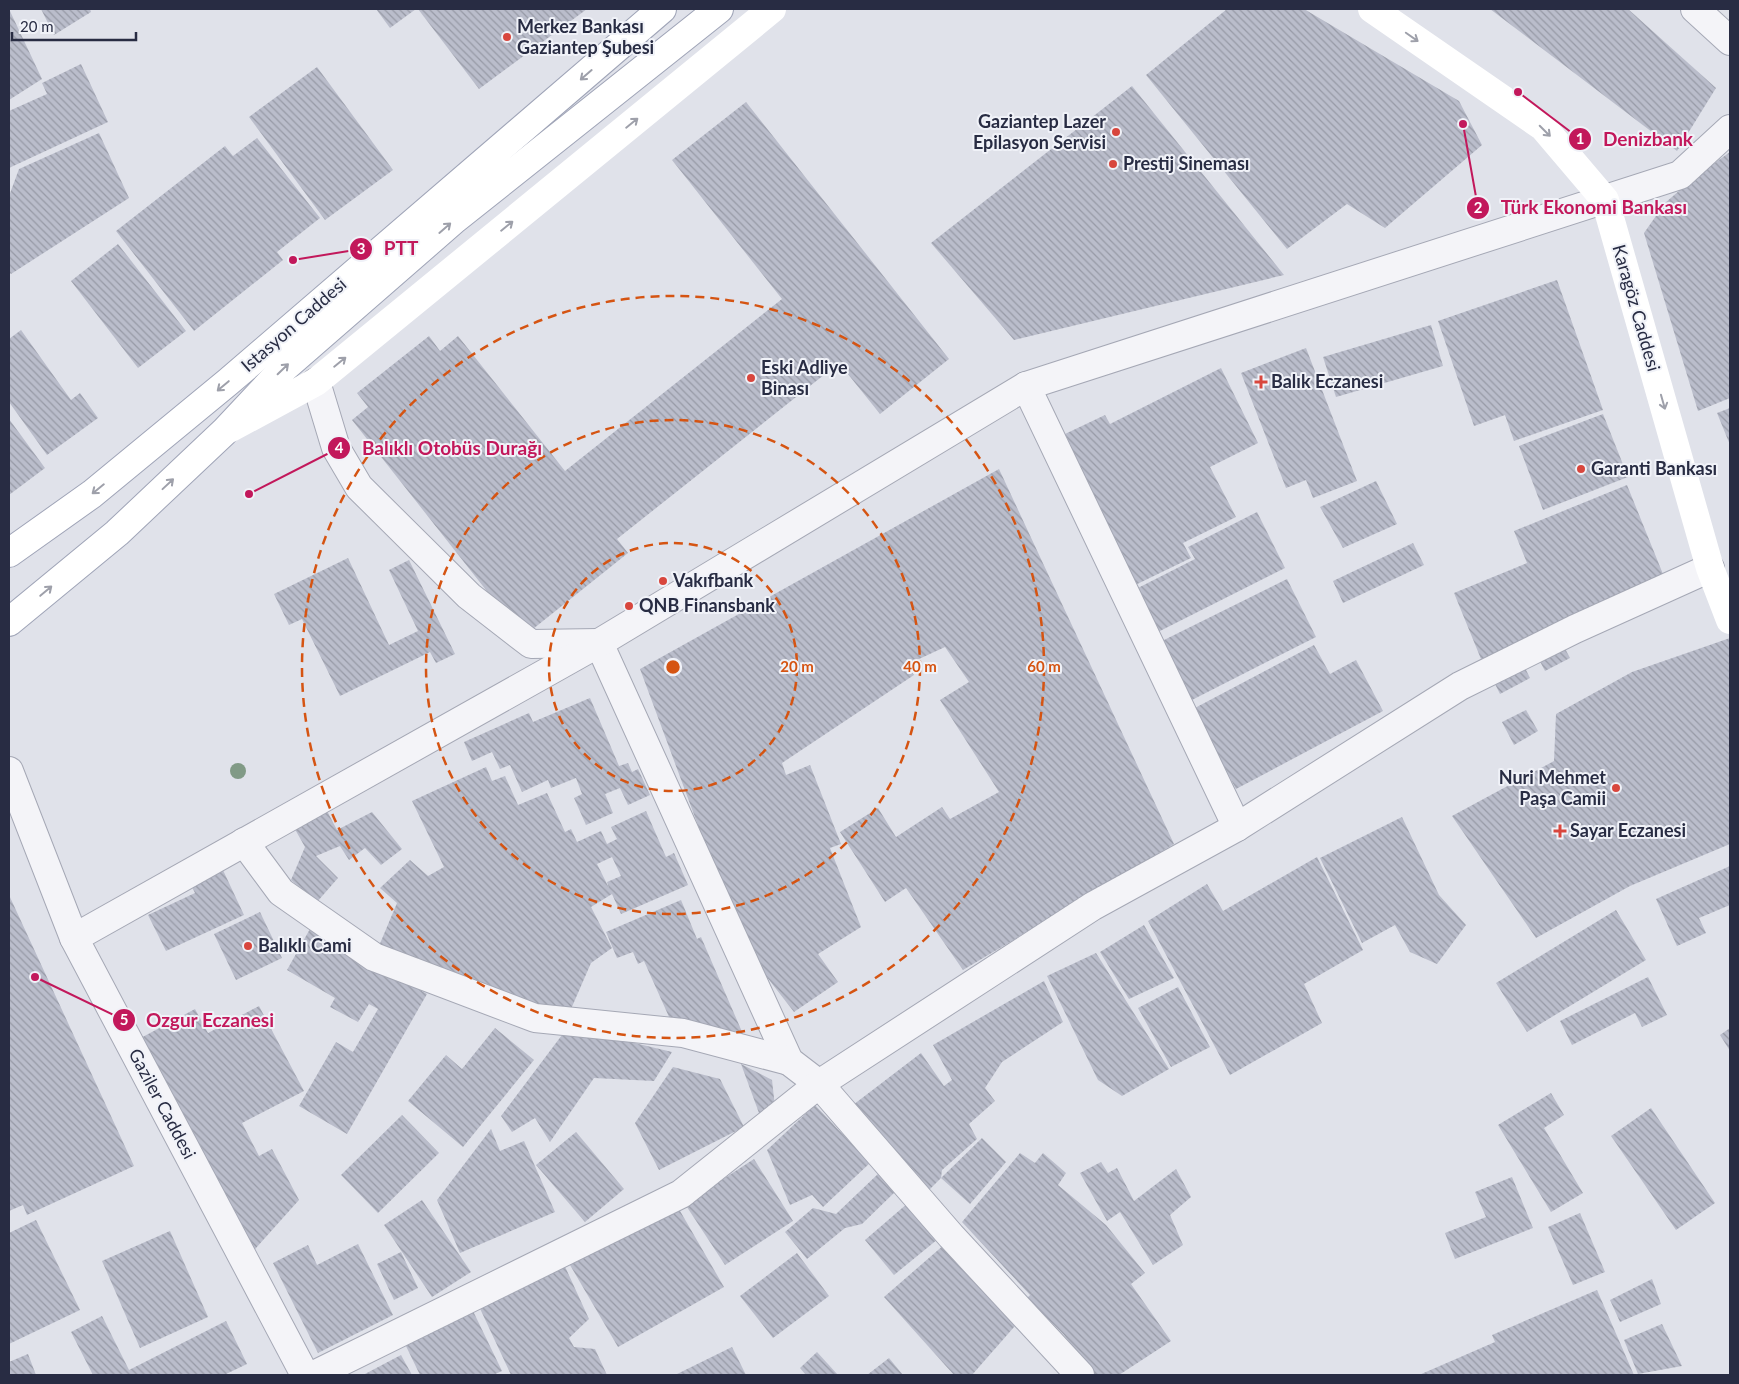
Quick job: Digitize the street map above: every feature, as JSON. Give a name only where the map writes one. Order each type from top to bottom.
[{"type":"main road","name":"Istasyon Caddesi","points":[[9,553],[92,494],[220,389],[662,9]]},
{"type":"main road","points":[[9,622],[117,533],[224,432],[284,368],[455,219],[719,9]]},
{"type":"main road","points":[[224,432],[316,382],[772,9]]},
{"type":"main road","name":"Karagöz Caddesi","points":[[1372,9],[1543,127],[1605,200],[1710,568],[1730,620]]},
{"type":"street","points":[[1694,9],[1730,41]]},
{"type":"street","points":[[74,938],[599,644],[1026,386],[1680,175],[1730,130]]},
{"type":"street","points":[[316,382],[336,448],[359,487],[469,596],[531,644],[599,644]]},
{"type":"street","points":[[1026,386],[1236,827]]},
{"type":"street","points":[[314,1375],[681,1194],[819,1084],[1093,906],[1236,827],[1460,686],[1576,629],[1710,568]]},
{"type":"street","points":[[599,644],[789,1061]]},
{"type":"street","name":"Gaziler Caddesi","points":[[9,771],[74,938],[305,1375]]},
{"type":"street","points":[[244,842],[282,892],[374,957],[535,1018],[683,1033],[789,1061],[819,1084],[951,1236],[1076,1374]]},
{"type":"building","points":[[9,9],[42,79],[9,100]]},
{"type":"building","points":[[41,9],[90,9],[91,12],[54,35]]},
{"type":"building","points":[[376,9],[416,9],[390,28]]},
{"type":"building","points":[[418,9],[587,9],[479,89]]},
{"type":"building","points":[[1227,9],[1304,9],[1459,101],[1482,145],[1385,228],[1347,204],[1287,249],[1146,75]]},
{"type":"building","points":[[1490,9],[1628,9],[1716,88],[1677,151]]},
{"type":"building","points":[[81,64],[108,122],[9,168],[9,111],[47,94],[42,83]]},
{"type":"building","points":[[317,67],[393,170],[325,220],[249,117]]},
{"type":"building","name":"Prestij Sineması","points":[[1132,86],[1284,275],[1014,340],[931,243]]},
{"type":"building","name":"Eski Adliye Binası","points":[[746,102],[949,359],[880,414],[839,363],[617,539],[628,553],[523,637],[352,420],[368,407],[357,393],[429,336],[440,351],[458,336],[565,471],[782,299],[672,160]]},
{"type":"building","points":[[99,133],[129,198],[11,274],[9,272],[9,196],[19,169]]},
{"type":"building","points":[[257,138],[320,218],[277,252],[283,260],[194,331],[116,231],[225,146],[233,156]]},
{"type":"building","points":[[1730,152],[1730,398],[1698,411],[1644,233],[1665,203],[1695,177]]},
{"type":"building","points":[[118,244],[186,331],[138,368],[71,281]]},
{"type":"building","points":[[1557,280],[1603,410],[1514,441],[1505,415],[1474,426],[1438,321]]},
{"type":"building","points":[[1431,325],[1443,366],[1336,397],[1323,357]]},
{"type":"building","points":[[21,330],[71,400],[80,393],[98,418],[47,455],[9,402],[9,339]]},
{"type":"building","points":[[1306,348],[1357,481],[1313,498],[1306,480],[1286,488],[1241,373]]},
{"type":"building","points":[[1221,368],[1258,443],[1210,467],[1236,517],[1183,543],[1191,558],[1129,588],[1061,451],[1071,446],[1065,434],[1105,415],[1110,424]]},
{"type":"building","points":[[1730,408],[1730,445],[1717,413]]},
{"type":"building","points":[[1603,414],[1628,477],[1543,510],[1519,446]]},
{"type":"building","points":[[9,419],[45,468],[9,495]]},
{"type":"building","points":[[999,469],[1174,844],[963,970],[906,888],[885,902],[840,832],[878,808],[896,837],[942,807],[950,819],[999,792],[940,700],[969,682],[945,647],[906,665],[914,675],[782,763],[786,775],[810,765],[841,844],[830,848],[861,927],[818,954],[838,982],[794,1012],[749,954],[722,890],[640,669]]},
{"type":"building","points":[[1376,481],[1397,524],[1343,548],[1320,507]]},
{"type":"building","points":[[1627,485],[1667,584],[1481,659],[1454,593],[1527,563],[1514,531]]},
{"type":"building","points":[[1257,512],[1285,568],[1156,633],[1134,590],[1195,559],[1188,547]]},
{"type":"building","points":[[1413,543],[1424,565],[1343,603],[1333,581]]},
{"type":"building","points":[[348,558],[389,645],[418,631],[389,570],[409,560],[455,654],[436,663],[430,652],[340,696],[302,619],[289,625],[274,594]]},
{"type":"building","points":[[1287,579],[1316,637],[1190,701],[1160,642]]},
{"type":"building","name":"Nuri Mehmet Paşa Camii","points":[[1730,638],[1730,844],[1630,886],[1536,938],[1452,816],[1554,761],[1556,714],[1632,672]]},
{"type":"building","points":[[1561,641],[1570,658],[1545,671],[1536,654]]},
{"type":"building","points":[[1314,645],[1330,674],[1356,660],[1383,711],[1236,789],[1193,709]]},
{"type":"building","points":[[1521,660],[1530,678],[1500,694],[1491,676]]},
{"type":"building","points":[[590,698],[619,766],[628,763],[632,772],[638,769],[650,795],[628,805],[620,788],[605,794],[613,813],[586,825],[574,798],[582,794],[576,778],[551,788],[548,780],[522,792],[510,765],[500,769],[492,752],[472,761],[464,742],[529,713],[533,722]]},
{"type":"building","points":[[1526,710],[1538,731],[1514,745],[1502,722]]},
{"type":"building","points":[[486,767],[492,781],[505,776],[518,805],[547,793],[565,832],[571,829],[577,842],[601,831],[607,844],[617,839],[611,827],[646,811],[666,857],[674,853],[688,885],[621,914],[612,894],[591,907],[612,948],[591,963],[568,1016],[502,1000],[503,991],[376,953],[397,903],[380,888],[410,860],[428,876],[444,867],[412,801]],"holes":[[[612,857],[621,876],[607,882],[609,888],[597,864]]]},
{"type":"building","points":[[325,807],[337,830],[372,812],[402,849],[381,865],[365,848],[349,860],[340,846],[316,856],[338,878],[317,902],[291,880],[305,847],[292,824]]},
{"type":"building","points":[[1402,817],[1439,895],[1466,925],[1437,964],[1410,952],[1395,925],[1362,943],[1320,858]]},
{"type":"building","points":[[1317,857],[1363,950],[1304,984],[1322,1023],[1230,1075],[1148,921],[1207,884],[1223,911]]},
{"type":"building","points":[[1730,866],[1730,905],[1699,918],[1706,933],[1677,946],[1656,899]]},
{"type":"building","points":[[222,868],[244,915],[166,951],[148,915],[195,893],[190,883]]},
{"type":"building","points":[[9,895],[134,1166],[27,1215],[23,1205],[9,1211]]},
{"type":"building","points":[[681,900],[697,939],[701,937],[746,1041],[674,1028],[644,961],[638,964],[633,952],[617,958],[606,932]]},
{"type":"building","points":[[1616,910],[1646,960],[1527,1032],[1496,983]]},
{"type":"building","name":"Balıklı Cami","points":[[260,912],[282,958],[236,980],[214,934]]},
{"type":"building","points":[[1144,925],[1174,978],[1129,999],[1100,952]]},
{"type":"building","points":[[311,927],[427,994],[347,1134],[299,1106],[336,1042],[353,1052],[378,1009],[369,1004],[358,1022],[330,1007],[335,998],[287,970]]},
{"type":"building","points":[[1096,953],[1169,1069],[1122,1096],[1098,1080],[1047,976]]},
{"type":"building","points":[[1648,977],[1667,1015],[1642,1027],[1635,1013],[1572,1045],[1560,1021]]},
{"type":"building","points":[[1044,981],[1063,1022],[1002,1062],[985,1088],[995,1101],[969,1124],[977,1139],[942,1170],[941,1178],[926,1193],[849,1108],[921,1053],[944,1086],[952,1080],[933,1045]]},
{"type":"building","points":[[1178,987],[1210,1047],[1171,1067],[1138,1008]]},
{"type":"building","points":[[259,1006],[304,1091],[242,1123],[259,1156],[272,1149],[299,1200],[248,1257],[137,1040],[195,1009],[208,1033]]},
{"type":"building","points":[[568,1027],[672,1052],[654,1081],[594,1078],[550,1142],[535,1118],[512,1132],[501,1116]]},
{"type":"building","points":[[495,1028],[534,1060],[463,1147],[408,1101],[446,1055],[462,1069]]},
{"type":"building","points":[[1730,1028],[1730,1051],[1720,1035]]},
{"type":"building","points":[[741,1064],[772,1080],[775,1107],[759,1113]]},
{"type":"building","points":[[673,1067],[720,1079],[744,1127],[659,1170],[635,1123]]},
{"type":"building","points":[[1551,1093],[1564,1115],[1544,1128],[1583,1193],[1551,1212],[1498,1125]]},
{"type":"building","points":[[815,1105],[870,1163],[823,1207],[812,1195],[790,1205],[767,1150]]},
{"type":"building","points":[[1651,1108],[1715,1203],[1676,1230],[1611,1136]]},
{"type":"building","points":[[402,1115],[439,1153],[378,1213],[341,1175]]},
{"type":"building","points":[[491,1129],[500,1151],[524,1141],[555,1212],[460,1253],[437,1200]]},
{"type":"building","points":[[576,1132],[624,1189],[585,1222],[536,1165]]},
{"type":"building","points":[[982,1138],[1006,1162],[970,1204],[941,1178]]},
{"type":"building","points":[[1020,1153],[1035,1163],[1043,1153],[1066,1173],[1058,1185],[1106,1225],[1145,1273],[1131,1284],[1171,1341],[1119,1375],[1094,1375],[1064,1335],[1027,1298],[1050,1276],[1030,1295],[962,1222]]},
{"type":"building","points":[[754,1159],[793,1221],[725,1265],[685,1204]]},
{"type":"building","points":[[1101,1162],[1108,1173],[1117,1168],[1134,1201],[1176,1169],[1191,1197],[1170,1215],[1183,1245],[1153,1265],[1120,1212],[1107,1221],[1080,1173]]},
{"type":"building","points":[[879,1173],[896,1191],[862,1224],[845,1228],[807,1259],[785,1232],[813,1208],[836,1214]]},
{"type":"building","points":[[1512,1177],[1533,1228],[1455,1259],[1445,1233],[1486,1217],[1475,1192]]},
{"type":"building","points":[[422,1200],[471,1272],[432,1297],[384,1225]]},
{"type":"building","points":[[908,1203],[938,1239],[894,1275],[865,1240]]},
{"type":"building","points":[[676,1204],[724,1287],[618,1347],[570,1265]]},
{"type":"building","points":[[1580,1213],[1605,1272],[1573,1285],[1548,1227]]},
{"type":"building","points":[[36,1220],[80,1310],[9,1344],[9,1233]]},
{"type":"building","points":[[170,1231],[208,1317],[140,1348],[102,1261]]},
{"type":"building","points":[[358,1244],[393,1315],[318,1353],[273,1263],[308,1245],[317,1265]]},
{"type":"building","points":[[945,1244],[1021,1319],[972,1375],[954,1375],[884,1297]]},
{"type":"building","points":[[401,1252],[418,1288],[394,1300],[377,1264]]},
{"type":"building","points":[[797,1253],[829,1296],[773,1338],[740,1296]]},
{"type":"building","points":[[562,1260],[589,1319],[569,1338],[574,1347],[595,1349],[607,1375],[511,1375],[476,1300]]},
{"type":"building","points":[[1652,1279],[1661,1304],[1620,1322],[1610,1300]]},
{"type":"building","points":[[1597,1290],[1634,1375],[1419,1375],[1495,1342],[1492,1335]]},
{"type":"building","points":[[473,1311],[502,1371],[493,1375],[420,1375],[405,1344]]},
{"type":"building","points":[[102,1316],[129,1370],[226,1321],[247,1364],[224,1375],[93,1375],[71,1332]]},
{"type":"building","points":[[1662,1324],[1682,1366],[1638,1374],[1624,1340]]},
{"type":"building","points":[[732,1347],[746,1375],[675,1375]]},
{"type":"building","points":[[817,1352],[838,1375],[806,1375],[800,1368]]},
{"type":"building","points":[[28,1354],[36,1375],[9,1375],[9,1362]]},
{"type":"building","points":[[401,1355],[412,1375],[363,1375]]},
{"type":"building","points":[[889,1358],[903,1375],[867,1375]]},
{"type":"place","name":"Merkez Bankası Gaziantep Şubesi","points":[[507,37]]},
{"type":"place","name":"Denizbank","points":[[1518,92]]},
{"type":"place","name":"Türk Ekonomi Bankası","points":[[1463,124]]},
{"type":"place","name":"Gaziantep Lazer Epilasyon Servisi","points":[[1116,132]]},
{"type":"place","name":"Prestij Sineması","points":[[1113,164]]},
{"type":"place","name":"PTT","points":[[293,260]]},
{"type":"place","name":"Eski Adliye Binası","points":[[751,378]]},
{"type":"place","name":"Balık Eczanesi","points":[[1261,382]]},
{"type":"place","name":"Garanti Bankası","points":[[1581,469]]},
{"type":"place","name":"Balıklı Otobüs Durağı","points":[[249,494]]},
{"type":"place","name":"Vakıfbank","points":[[663,581]]},
{"type":"place","name":"QNB Finansbank","points":[[629,606]]},
{"type":"place","name":"Nuri Mehmet Paşa Camii","points":[[1616,788]]},
{"type":"place","name":"Sayar Eczanesi","points":[[1560,831]]},
{"type":"place","name":"Balıklı Cami","points":[[248,946]]},
{"type":"place","name":"Ozgur Eczanesi","points":[[35,977]]}]
